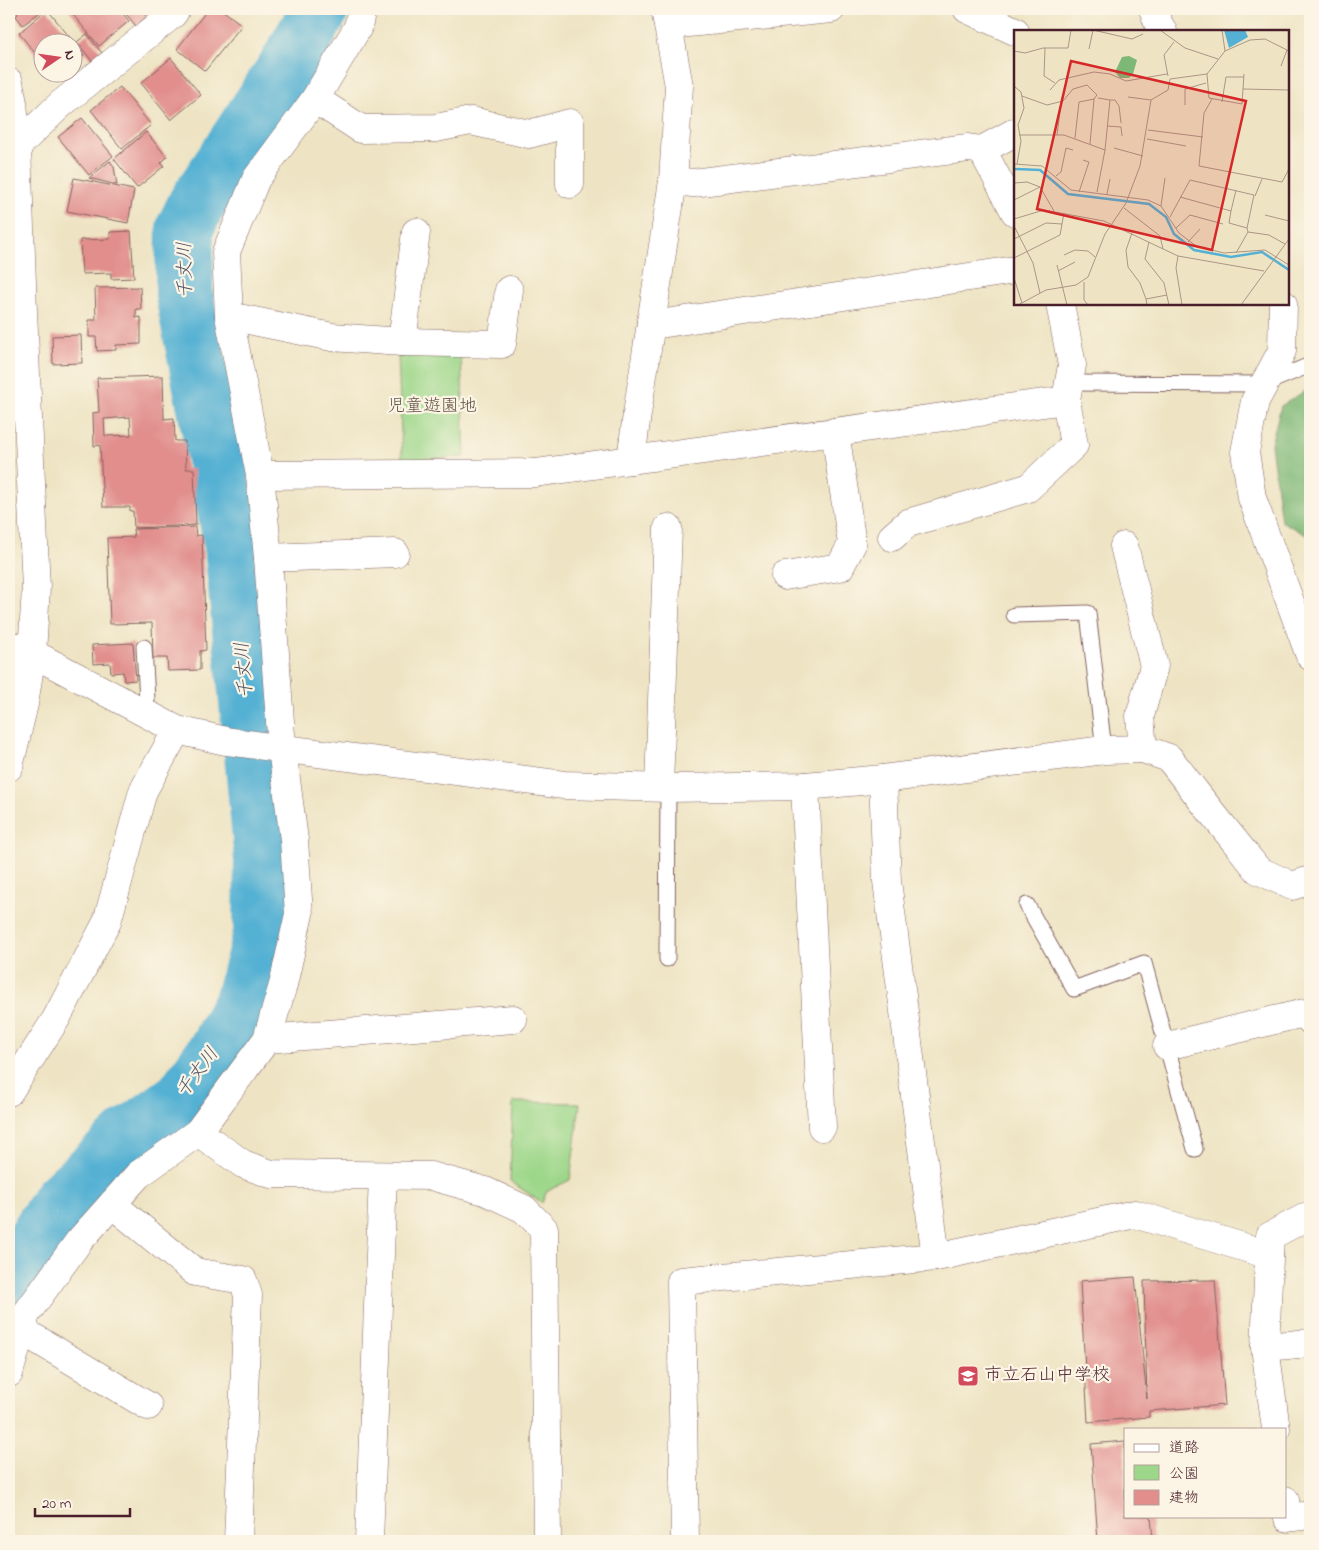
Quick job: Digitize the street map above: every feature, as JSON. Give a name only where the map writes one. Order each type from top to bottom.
[{"type":"street","points":[[17,146],[61,104],[176,9]]},
{"type":"street","points":[[9,1373],[26,1314],[79,1241],[138,1175],[198,1132],[266,1039],[283,985],[299,914],[294,840],[272,748],[268,558],[260,475],[229,316],[226,252],[256,179],[314,99],[358,27],[362,9]]},
{"type":"street","points":[[631,460],[673,181],[679,86],[667,17],[831,9]]},
{"type":"street","points":[[967,9],[1014,31]]},
{"type":"street","points":[[1153,9],[1162,30]]},
{"type":"street","points":[[9,82],[17,146],[14,235],[16,312],[36,588],[21,649],[24,704],[9,767]]},
{"type":"street","points":[[314,99],[361,129],[436,128],[471,121],[529,134],[570,123],[570,184]]},
{"type":"street","points":[[673,181],[693,183],[968,148],[982,150],[1014,133]]},
{"type":"street","points":[[982,150],[1014,210]]},
{"type":"street","points":[[402,342],[416,232]]},
{"type":"street","points":[[651,321],[666,323],[1014,270]]},
{"type":"street","points":[[229,316],[332,337],[402,342],[502,344],[509,290]]},
{"type":"street","points":[[892,537],[908,523],[1028,488],[1074,445],[1067,392],[1072,365],[1060,305]]},
{"type":"street","points":[[1283,305],[1282,351],[1255,401],[1245,452],[1252,498],[1310,656]]},
{"type":"street","points":[[260,475],[535,473],[835,432],[1067,392]]},
{"type":"street","points":[[785,576],[840,567],[852,544],[835,432]]},
{"type":"street","points":[[664,788],[668,528]]},
{"type":"street","points":[[1124,546],[1154,666],[1140,716],[1143,749]]},
{"type":"street","points":[[268,558],[395,553]]},
{"type":"street","points":[[21,649],[177,730],[226,741],[272,748],[564,786],[664,788],[805,786],[883,779],[1104,750],[1143,749],[1169,758],[1258,870],[1292,886],[1310,880]]},
{"type":"street","points":[[9,1092],[56,1020],[107,922],[143,791],[177,730]]},
{"type":"street","points":[[883,779],[887,881],[936,1257]]},
{"type":"street","points":[[805,786],[822,1127]]},
{"type":"street","points":[[1167,1046],[1304,1013],[1310,1020]]},
{"type":"street","points":[[266,1039],[513,1019]]},
{"type":"street","points":[[198,1132],[243,1164],[271,1174],[431,1176],[485,1190],[524,1209],[544,1229],[546,1541]]},
{"type":"street","points":[[369,1541],[383,1176]]},
{"type":"street","points":[[112,1204],[195,1272],[243,1280],[248,1295],[238,1541]]},
{"type":"street","points":[[686,1541],[681,1281],[936,1257],[1135,1214],[1269,1255]]},
{"type":"street","points":[[1276,1428],[1265,1347],[1270,1236],[1310,1215]]},
{"type":"street","points":[[21,1330],[148,1406]]},
{"type":"street","points":[[1265,1347],[1310,1343]]},
{"type":"street","points":[[1286,1506],[1288,1518],[1310,1516]]},
{"type":"lane","points":[[1067,392],[1264,384],[1310,365]]},
{"type":"lane","points":[[1014,615],[1088,613],[1104,750]]},
{"type":"lane","points":[[142,711],[147,700],[144,647]]},
{"type":"lane","points":[[664,788],[667,959]]},
{"type":"lane","points":[[1027,905],[1074,989],[1144,963],[1196,1150]]},
{"type":"green space","name":"児童遊園地","points":[[398,354],[461,356],[465,457],[402,460]]},
{"type":"green space","points":[[1310,388],[1310,537],[1281,521],[1271,444],[1281,406]]},
{"type":"green space","points":[[513,1102],[580,1103],[570,1180],[547,1191],[542,1203],[510,1181]]},
{"type":"building","points":[[14,9],[44,9],[23,25],[16,16],[18,14]]},
{"type":"building","points":[[47,9],[66,32],[32,32],[32,49],[19,33]]},
{"type":"building","points":[[119,9],[129,21],[99,46],[69,10]]},
{"type":"building","points":[[122,9],[140,9],[147,16],[136,26]]},
{"type":"building","points":[[208,9],[221,9],[242,25],[205,71],[177,49]]},
{"type":"building","points":[[87,34],[102,53],[92,61],[82,48],[82,38]]},
{"type":"building","points":[[171,58],[201,95],[171,120],[141,83]]},
{"type":"building","points":[[120,87],[151,125],[122,149],[91,110]]},
{"type":"building","points":[[82,118],[113,156],[89,175],[58,137]]},
{"type":"building","points":[[146,132],[167,157],[161,163],[164,166],[137,188],[114,159]]},
{"type":"building","points":[[110,161],[114,167],[117,185],[89,178]]},
{"type":"building","points":[[74,178],[134,190],[128,223],[67,211]]},
{"type":"building","points":[[131,231],[134,278],[111,279],[111,273],[82,274],[80,240],[110,239],[110,232]]},
{"type":"building","points":[[140,287],[141,309],[136,309],[136,318],[141,317],[141,344],[116,345],[116,350],[97,351],[96,337],[89,337],[89,320],[96,320],[95,288]]},
{"type":"building","points":[[81,335],[82,363],[53,364],[52,336]]},
{"type":"building","points":[[163,376],[164,419],[174,418],[175,441],[185,441],[186,469],[194,469],[196,525],[134,528],[133,511],[130,511],[130,507],[103,507],[100,445],[94,446],[93,413],[99,412],[97,378]],"holes":[[[130,417],[131,435],[105,436],[104,419]]]},
{"type":"building","points":[[195,527],[196,536],[202,535],[206,650],[200,651],[200,670],[168,671],[167,658],[153,658],[152,623],[110,624],[107,538],[134,537],[133,529]]},
{"type":"building","points":[[133,643],[136,680],[124,681],[123,672],[111,673],[110,663],[93,664],[92,645]]},
{"type":"building","points":[[1135,1277],[1147,1399],[1144,1281],[1215,1280],[1225,1405],[1149,1411],[1149,1417],[1088,1422],[1080,1281]]},
{"type":"building","points":[[1124,1441],[1124,1518],[1151,1518],[1153,1541],[1098,1541],[1091,1444]]},
{"type":"waterway","name":"千丈川","points":[[9,1281],[61,1200],[127,1139],[183,1098],[216,1051],[243,1002],[262,935],[263,859],[233,546],[184,294],[185,228],[196,205],[287,67],[320,9]]},
{"type":"place","name":"市立石山中学校","points":[[968,1376]]}]
